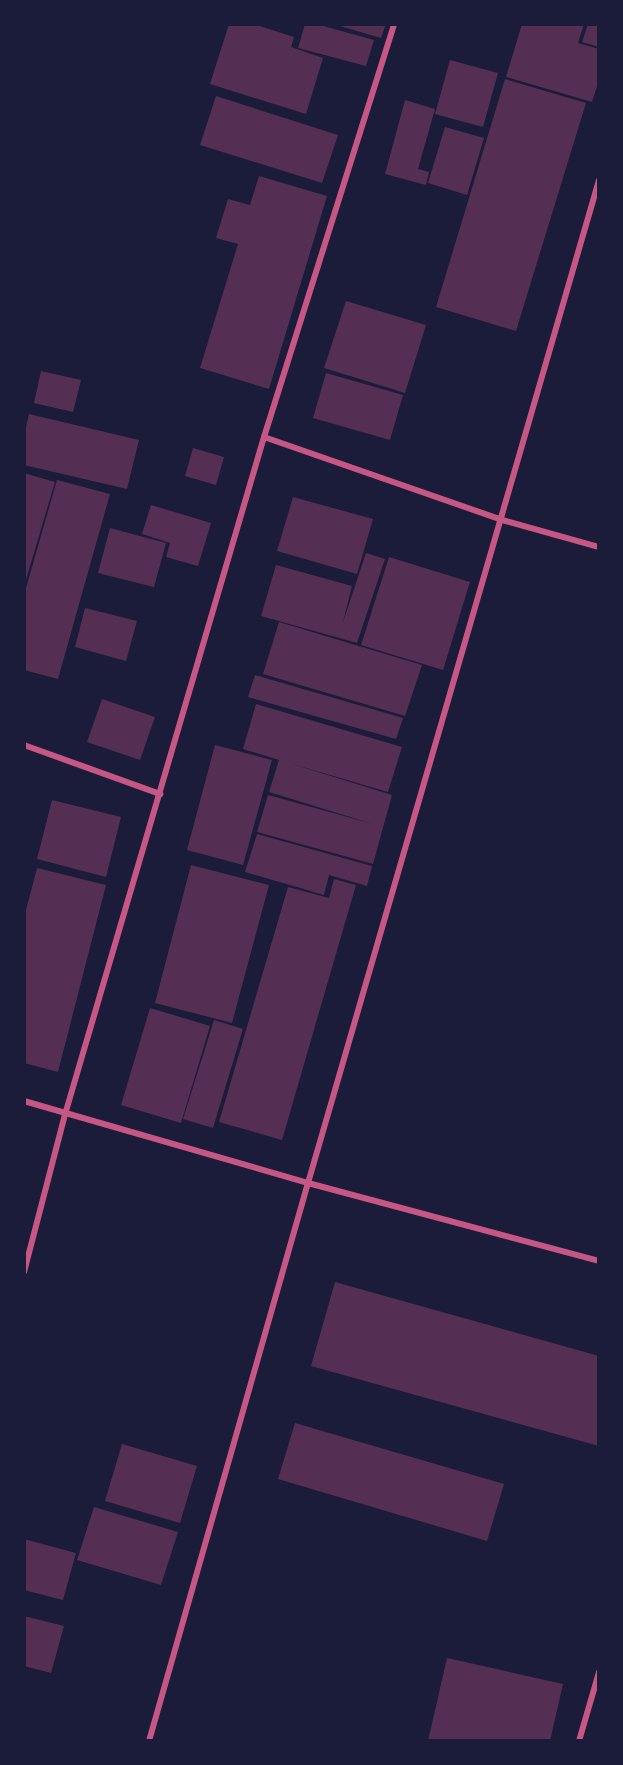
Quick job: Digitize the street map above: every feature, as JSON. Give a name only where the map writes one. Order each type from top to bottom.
[{"type":"street","points":[[24,1272],[66,1111],[264,437],[394,24]]},
{"type":"street","points":[[149,1741],[308,1182],[599,180]]},
{"type":"street","points":[[264,437],[502,520],[599,547]]},
{"type":"street","points":[[24,745],[160,794]]},
{"type":"street","points":[[24,1101],[66,1111],[308,1182],[599,1261]]},
{"type":"street","points":[[579,1741],[599,1672]]},
{"type":"building","points":[[229,24],[253,24],[294,37],[291,47],[323,58],[306,114],[210,84]]},
{"type":"building","points":[[305,24],[316,24],[374,40],[366,66],[298,48]]},
{"type":"building","points":[[333,24],[386,24],[381,38]]},
{"type":"building","points":[[522,24],[584,24],[578,43],[599,49],[599,80],[592,102],[506,77]]},
{"type":"building","points":[[588,24],[599,24],[599,47],[582,42]]},
{"type":"building","points":[[450,60],[498,73],[483,127],[435,114]]},
{"type":"building","points":[[505,79],[586,103],[516,331],[436,307]]},
{"type":"building","points":[[216,96],[338,135],[322,183],[200,145]]},
{"type":"building","points":[[405,100],[435,109],[418,169],[429,172],[426,185],[385,174]]},
{"type":"building","points":[[445,127],[484,138],[467,195],[428,183]]},
{"type":"building","points":[[259,176],[327,196],[269,389],[200,368],[238,244],[216,238],[228,199],[250,205]]},
{"type":"building","points":[[346,301],[426,325],[405,393],[324,368]]},
{"type":"building","points":[[41,371],[81,380],[73,412],[34,403]]},
{"type":"building","points":[[326,373],[403,395],[390,440],[313,418]]},
{"type":"building","points":[[29,414],[139,440],[127,489],[24,465],[24,436]]},
{"type":"building","points":[[193,448],[224,457],[216,485],[185,476]]},
{"type":"building","points":[[24,473],[55,482],[25,583],[24,583]]},
{"type":"building","points":[[57,480],[110,494],[58,679],[24,670],[24,595]]},
{"type":"building","points":[[293,497],[373,519],[357,574],[277,551]]},
{"type":"building","points":[[151,505],[211,523],[198,566],[166,557],[170,543],[142,534]]},
{"type":"building","points":[[110,528],[166,543],[154,587],[98,573]]},
{"type":"building","points":[[366,553],[385,559],[357,643],[261,616],[276,565],[352,586],[343,622]]},
{"type":"building","points":[[389,557],[470,582],[443,670],[361,645]]},
{"type":"building","points":[[85,608],[137,621],[126,661],[75,647]]},
{"type":"building","points":[[279,622],[422,665],[405,716],[263,674]]},
{"type":"building","points":[[255,675],[403,718],[396,739],[248,697]]},
{"type":"building","points":[[102,699],[155,717],[140,760],[87,742]]},
{"type":"building","points":[[256,704],[402,747],[388,792],[289,763],[392,795],[373,864],[257,832],[268,795],[373,824],[269,792],[279,760],[243,749]]},
{"type":"building","points":[[215,745],[272,760],[243,865],[187,850]]},
{"type":"building","points":[[52,800],[121,817],[106,877],[37,859]]},
{"type":"building","points":[[257,834],[372,866],[367,886],[329,875],[324,895],[245,872]]},
{"type":"building","points":[[191,865],[269,885],[232,1023],[155,1003]]},
{"type":"building","points":[[37,868],[106,885],[58,1072],[24,1063],[24,918]]},
{"type":"building","points":[[334,879],[356,885],[282,1140],[219,1122],[288,887],[329,898]]},
{"type":"building","points":[[150,1008],[210,1026],[181,1123],[121,1105]]},
{"type":"building","points":[[214,1020],[243,1029],[213,1128],[183,1119]]},
{"type":"building","points":[[335,1282],[599,1356],[599,1446],[311,1366]]},
{"type":"building","points":[[295,1423],[504,1484],[487,1541],[278,1479]]},
{"type":"building","points":[[122,1444],[197,1466],[180,1523],[105,1501]]},
{"type":"building","points":[[94,1507],[178,1532],[161,1585],[77,1560]]},
{"type":"building","points":[[24,1539],[76,1553],[63,1600],[24,1590]]},
{"type":"building","points":[[24,1616],[64,1626],[51,1673],[24,1666]]},
{"type":"building","points":[[447,1658],[563,1684],[550,1741],[428,1741]]}]
